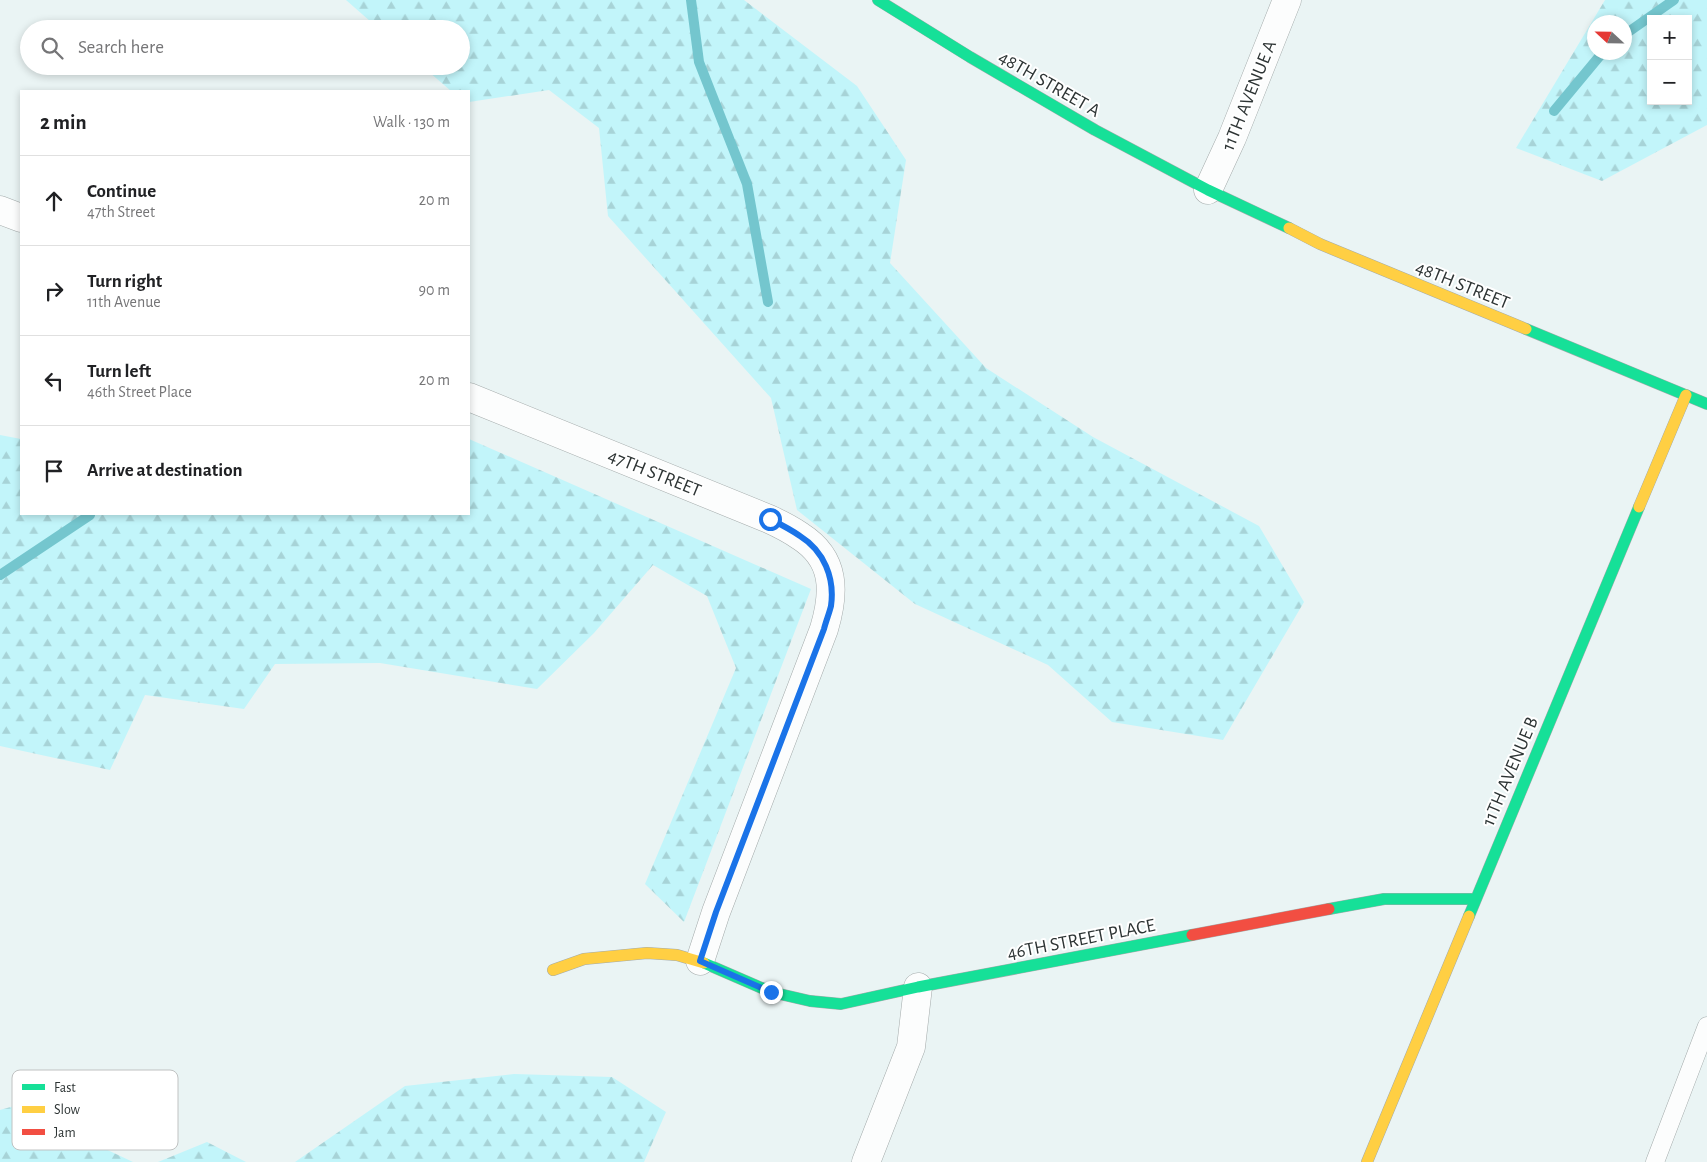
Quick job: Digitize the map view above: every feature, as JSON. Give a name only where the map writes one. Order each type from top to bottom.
[{"type":"street","name":"48TH STREET A","points":[[878,0],[970,57],[1096,130],[1208,190]]},
{"type":"street","name":"11TH AVENUE A","points":[[1208,190],[1232,138],[1287,0]]},
{"type":"street","name":"48TH STREET","points":[[1208,190],[1320,244],[1707,404]]},
{"type":"street","points":[[0,210],[20,218]]},
{"type":"street","name":"11TH AVENUE B","points":[[1367,1162],[1686,395]]},
{"type":"street","name":"47TH STREET","points":[[470,397],[770,519],[802,536],[818,551],[827,566],[831,583],[831,606],[824,629],[716,912],[700,961]]},
{"type":"street","name":"46TH STREET PLACE","points":[[553,970],[584,960],[646,953],[678,955],[700,961],[771,992],[810,1001],[841,1004],[918,987],[1384,899],[1475,900]]},
{"type":"street","points":[[866,1162],[911,1047],[918,987]]},
{"type":"lane","points":[[1655,1162],[1707,1026]]},
{"type":"green space","points":[[346,0],[744,0],[857,86],[906,160],[890,263],[986,368],[1093,437],[1259,526],[1304,602],[1223,740],[1112,722],[1048,665],[915,604],[797,510],[771,398],[608,216],[599,128],[549,90],[470,102],[470,90],[450,90],[432,75],[470,75],[470,20],[369,20]]},
{"type":"green space","points":[[1605,0],[1707,0],[1707,125],[1602,181],[1516,148],[1587,30],[1587,60],[1632,60],[1632,15],[1596,15]]},
{"type":"green space","points":[[0,435],[20,439],[20,515],[470,515],[470,439],[811,589],[684,922],[645,884],[736,668],[707,596],[653,565],[594,633],[537,689],[380,663],[275,664],[244,709],[145,695],[110,770],[0,746]]},
{"type":"green space","points":[[514,1074],[612,1077],[666,1112],[644,1162],[295,1162],[405,1086]]},
{"type":"green space","points":[[12,1107],[12,1150],[108,1150],[133,1162],[0,1162],[0,1110]]},
{"type":"green space","points":[[207,1142],[246,1162],[158,1162]]},
{"type":"waterway","points":[[691,0],[699,62],[747,184],[768,302]]},
{"type":"waterway","points":[[1632,29],[1674,0]]},
{"type":"waterway","points":[[1554,111],[1596,60]]},
{"type":"waterway","points":[[0,575],[90,515]]},
{"type":"traffic: fast","points":[[878,0],[970,57],[1095,130],[1208,190],[1289,228]]},
{"type":"traffic: fast","points":[[1526,329],[1707,404]]},
{"type":"traffic: fast","points":[[1469,916],[1639,507]]},
{"type":"traffic: fast","points":[[1329,909],[1384,899],[1475,899]]},
{"type":"traffic: fast","points":[[704,963],[771,992],[810,1001],[841,1004],[918,987],[1192,935]]},
{"type":"traffic: slow","points":[[1289,228],[1320,244],[1526,329]]},
{"type":"traffic: slow","points":[[1639,507],[1686,395]]},
{"type":"traffic: slow","points":[[1367,1162],[1469,916]]},
{"type":"traffic: slow","points":[[553,970],[584,959],[647,953],[677,955],[704,963]]},
{"type":"traffic: jam","points":[[1192,935],[1329,909]]},
{"type":"route","points":[[770,519],[802,536],[818,551],[827,566],[831,583],[831,606],[824,629],[716,912],[700,961],[771,992]]}]
